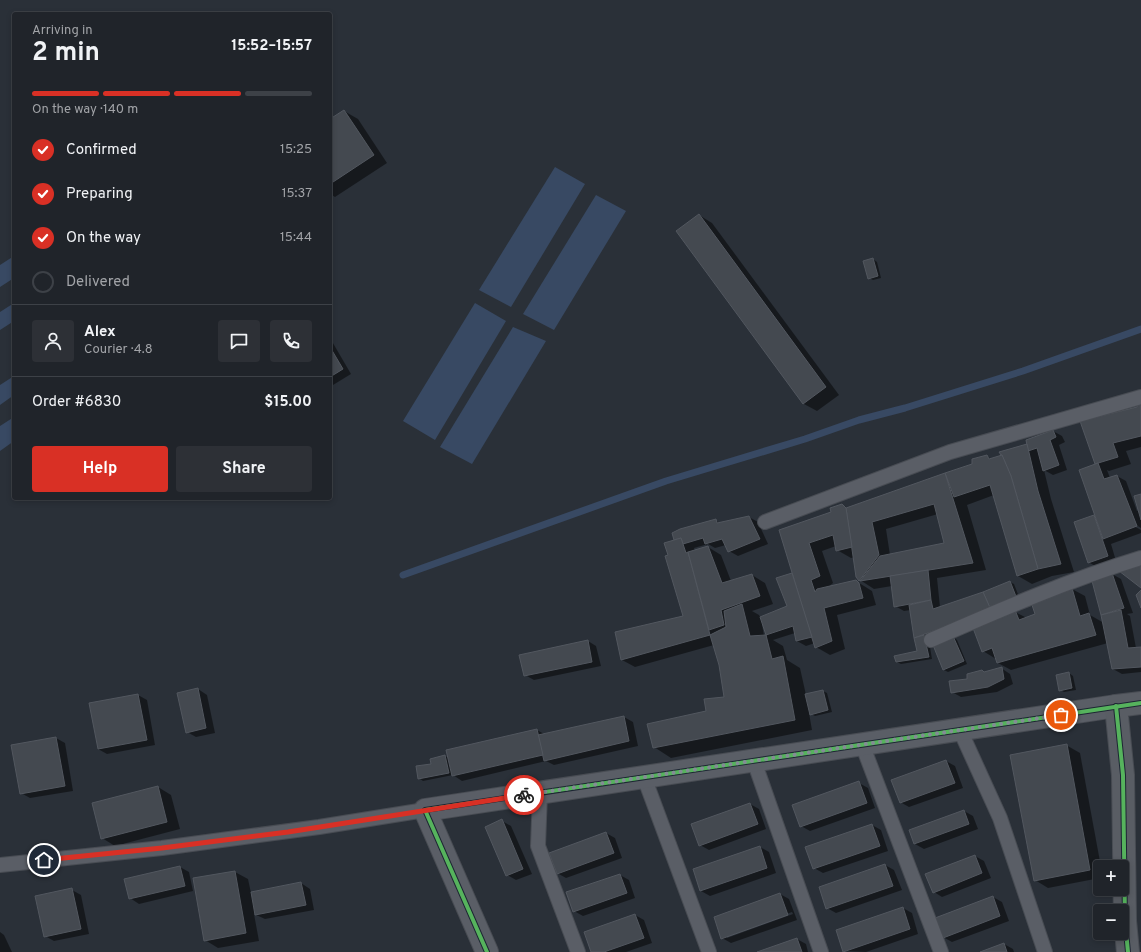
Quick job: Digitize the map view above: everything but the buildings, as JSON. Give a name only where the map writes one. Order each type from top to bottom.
[{"type":"street","points":[[487,952],[425,810],[1141,703]]},
{"type":"street","points":[[1116,706],[1123,775],[1125,921],[1128,952]]},
{"type":"lane","points":[[765,522],[950,452],[1141,397]]},
{"type":"lane","points":[[931,640],[1009,606],[1141,558]]},
{"type":"lane","points":[[960,730],[1000,818],[1045,952]]},
{"type":"lane","points":[[862,744],[941,952]]},
{"type":"lane","points":[[754,761],[821,952]]},
{"type":"lane","points":[[644,777],[709,952]]},
{"type":"lane","points":[[540,793],[538,846],[578,952]]},
{"type":"lane","points":[[0,865],[162,848],[319,827],[425,810]]},
{"type":"water","points":[[555,167],[585,184],[511,307],[479,290]]},
{"type":"water","points":[[596,195],[626,211],[554,330],[523,314]]},
{"type":"water","points":[[12,257],[12,279],[0,287],[0,265]]},
{"type":"water","points":[[475,303],[506,321],[435,440],[403,421]]},
{"type":"water","points":[[12,304],[12,322],[0,330],[0,312]]},
{"type":"water","points":[[513,327],[546,341],[472,464],[440,447]]},
{"type":"water","points":[[12,377],[12,396],[0,405],[0,385]]},
{"type":"water","points":[[12,418],[12,442],[0,451],[0,426]]},
{"type":"waterway","points":[[403,575],[666,481],[805,439],[859,420],[905,408],[1023,371],[1141,329]]},
{"type":"cycle path","points":[[487,952],[425,810],[1141,703]]},
{"type":"cycle path","points":[[1116,706],[1123,775],[1125,921],[1128,952]]},
{"type":"way so far","points":[[524,795],[1061,715]]},
{"type":"route","points":[[44,860],[162,848],[288,832],[524,795]]}]
